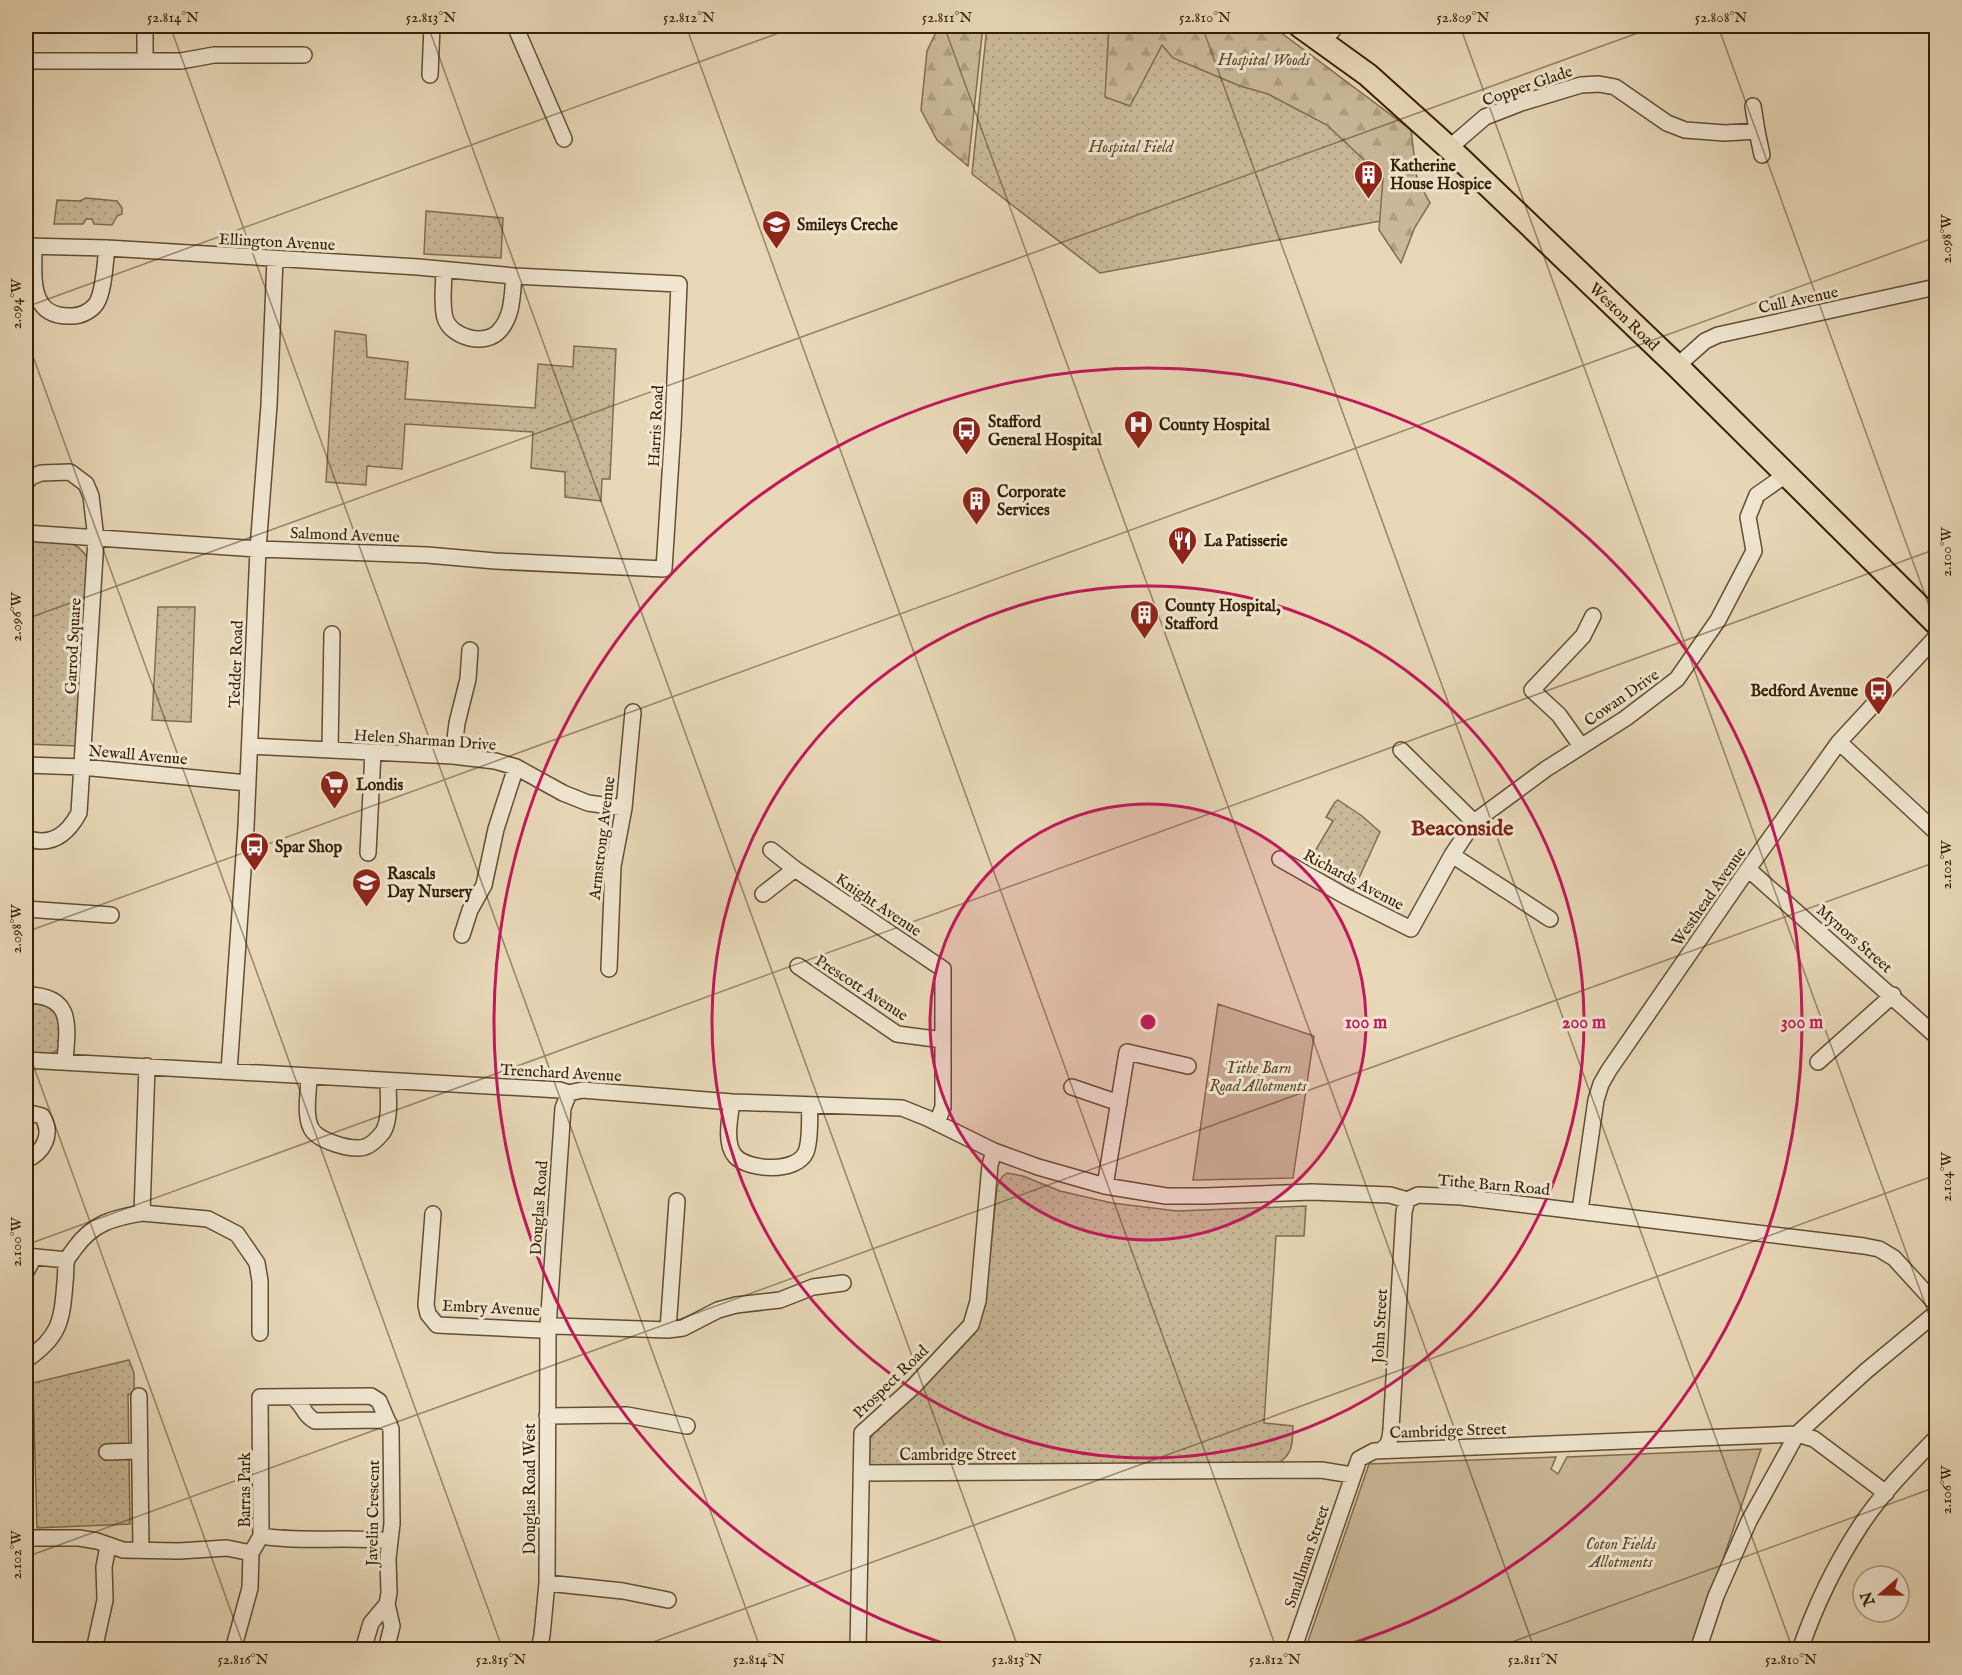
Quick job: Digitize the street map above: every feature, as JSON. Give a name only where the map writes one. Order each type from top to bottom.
[{"type":"highway","name":"Weston Road","points":[[1300,26],[1330,34],[1376,82],[1449,148],[1677,366],[1936,623]]},
{"type":"street","points":[[145,26],[146,61]]},
{"type":"street","points":[[430,75],[432,26]]},
{"type":"street","points":[[515,26],[564,139]]},
{"type":"street","points":[[26,61],[181,61],[214,55],[304,55]]},
{"type":"street","name":"Copper Glade","points":[[1449,148],[1485,117],[1581,85],[1599,84],[1615,87],[1667,123],[1685,130],[1725,133],[1758,130]]},
{"type":"street","points":[[1753,106],[1762,155]]},
{"type":"street","name":"Ellington Avenue","points":[[107,248],[98,302],[86,313],[76,316],[55,315],[47,311],[37,298],[30,246],[107,248],[514,276],[679,284]]},
{"type":"street","name":"Tedder Road","points":[[229,1071],[246,827],[258,549],[269,405],[275,259]]},
{"type":"street","points":[[444,270],[445,319],[459,334],[470,338],[484,338],[499,332],[510,313],[514,276]]},
{"type":"street","name":"Harris Road","points":[[664,569],[679,284]]},
{"type":"street","name":"Cull Avenue","points":[[1677,366],[1705,341],[1718,335],[1936,287]]},
{"type":"street","name":"Garrod Square","points":[[26,483],[31,477],[51,472],[70,472],[78,477],[89,489],[96,539],[79,813],[71,827],[61,836],[48,841],[26,838]]},
{"type":"street","name":"Cowan Drive","points":[[1411,929],[1452,855],[1474,822],[1546,769],[1626,718],[1677,679],[1718,620],[1754,551],[1749,517],[1757,495],[1787,474]]},
{"type":"street","name":"Salmond Avenue","points":[[26,533],[258,549],[426,555],[495,561],[664,569]]},
{"type":"street","points":[[1581,746],[1559,715],[1532,690],[1583,636],[1593,616]]},
{"type":"street","points":[[330,750],[332,634]]},
{"type":"street","name":"Westhead Avenue","points":[[1580,1210],[1596,1100],[1601,1084],[1748,869],[1839,742],[1936,638]]},
{"type":"street","points":[[453,756],[457,723],[468,678],[470,650]]},
{"type":"street","name":"Armstrong Avenue","points":[[609,969],[613,866],[624,808],[633,712]]},
{"type":"street","points":[[1839,742],[1936,832]]},
{"type":"street","name":"Helen Sharman Drive","points":[[250,746],[453,756],[495,761],[516,767],[563,793],[588,803],[624,808]]},
{"type":"street","points":[[1401,750],[1474,822]]},
{"type":"street","points":[[368,853],[373,752]]},
{"type":"street","name":"Newall Avenue","points":[[26,765],[82,767],[247,783]]},
{"type":"street","points":[[462,935],[470,910],[484,885],[496,829],[516,767]]},
{"type":"street","name":"Knight Avenue","points":[[771,850],[795,869],[943,969],[943,1040]]},
{"type":"street","points":[[1452,855],[1550,919]]},
{"type":"street","name":"Richards Avenue","points":[[1281,859],[1345,896],[1411,929]]},
{"type":"street","points":[[763,894],[795,869]]},
{"type":"street","name":"Mynors Street","points":[[1748,869],[1893,995],[1936,1036]]},
{"type":"street","points":[[26,909],[111,915]]},
{"type":"street","name":"Prescott Avenue","points":[[798,966],[897,1034],[943,1040]]},
{"type":"street","points":[[26,995],[41,995],[60,1004],[68,1028],[65,1061]]},
{"type":"street","points":[[1818,1062],[1893,995]]},
{"type":"street","points":[[937,1123],[943,1107],[943,1040]]},
{"type":"street","points":[[1105,1186],[1127,1052],[1188,1066]]},
{"type":"street","name":"Trenchard Avenue","points":[[26,1060],[560,1090],[569,1093],[582,1090],[732,1102],[902,1108],[994,1151]]},
{"type":"street","points":[[142,1213],[147,1066]]},
{"type":"street","points":[[309,1076],[308,1118],[311,1128],[319,1137],[330,1142],[356,1148],[366,1147],[384,1130],[387,1118],[388,1081]]},
{"type":"street","points":[[1071,1087],[1119,1103]]},
{"type":"street","name":"Douglas Road","points":[[548,1327],[563,1108],[569,1093]]},
{"type":"street","points":[[732,1102],[730,1144],[735,1156],[747,1163],[764,1168],[789,1165],[799,1160],[806,1152],[810,1106]]},
{"type":"street","points":[[26,1112],[42,1116],[47,1123],[43,1148],[26,1160]]},
{"type":"street","name":"Tithe Barn Road","points":[[994,1151],[1038,1167],[1105,1186],[1166,1196],[1312,1192],[1390,1196],[1407,1200],[1418,1196],[1461,1197],[1879,1249],[1894,1258],[1936,1304]]},
{"type":"street","name":"Prospect Road","points":[[858,1650],[862,1433],[913,1387],[971,1325],[978,1301],[990,1165],[994,1151]]},
{"type":"street","name":"John Street","points":[[1381,1450],[1390,1442],[1404,1212],[1407,1200]]},
{"type":"street","points":[[668,1330],[677,1201]]},
{"type":"street","points":[[26,1359],[52,1338],[60,1323],[67,1260],[78,1244],[100,1224],[121,1216],[142,1213],[208,1219],[237,1234],[257,1263],[260,1281],[260,1333]]},
{"type":"street","name":"Embry Avenue","points":[[433,1214],[426,1305],[432,1321],[437,1325],[450,1326],[540,1330],[548,1327]]},
{"type":"street","points":[[26,1272],[30,1256],[67,1260]]},
{"type":"street","points":[[548,1327],[668,1330],[683,1328],[718,1310],[736,1305],[780,1300],[813,1287],[843,1283]]},
{"type":"street","points":[[1698,1650],[1716,1596],[1749,1521],[1797,1434],[1866,1371],[1936,1313]]},
{"type":"street","name":"Douglas Road West","points":[[539,1650],[547,1583],[548,1327]]},
{"type":"street","points":[[139,1396],[141,1550]]},
{"type":"street","name":"Javelin Crescent","points":[[260,1397],[371,1396],[379,1401],[389,1423],[391,1451],[392,1524],[387,1604],[392,1626],[386,1650]]},
{"type":"street","name":"Barras Park","points":[[233,1650],[250,1588],[251,1553],[261,1536],[260,1397]]},
{"type":"street","points":[[294,1398],[301,1404],[307,1417],[315,1421],[379,1420],[389,1423]]},
{"type":"street","points":[[547,1416],[627,1415],[687,1426]]},
{"type":"street","name":"Cambridge Street","points":[[861,1473],[1321,1470],[1352,1475],[1359,1459],[1366,1454],[1381,1450],[1797,1434],[1814,1439],[1886,1493]]},
{"type":"street","points":[[1800,1650],[1807,1629],[1837,1564],[1862,1523],[1936,1438]]},
{"type":"street","points":[[107,1452],[140,1451]]},
{"type":"street","name":"Smallman Street","points":[[1293,1650],[1352,1475]]},
{"type":"street","points":[[261,1536],[390,1541]]},
{"type":"street","points":[[26,1538],[79,1538],[97,1541],[123,1550],[179,1551],[227,1548],[251,1553]]},
{"type":"street","points":[[94,1650],[105,1600],[104,1567],[108,1546]]},
{"type":"street","points":[[547,1583],[623,1591],[668,1600]]},
{"type":"street","points":[[363,1650],[371,1623],[387,1604]]},
{"type":"green space","points":[[939,26],[983,26],[968,166],[937,140],[921,110],[927,51]]},
{"type":"green space","name":"Hospital Field","points":[[987,26],[1245,26],[1425,191],[1407,216],[1100,273],[972,174]]},
{"type":"green space","name":"Hospital Woods","points":[[1109,26],[1272,26],[1411,130],[1417,179],[1430,203],[1415,227],[1401,263],[1379,230],[1383,178],[1327,125],[1268,94],[1240,86],[1173,58],[1162,45],[1130,106],[1105,97]]},
{"type":"green space","points":[[86,198],[117,201],[122,208],[122,214],[117,216],[112,225],[94,224],[92,219],[86,219],[83,224],[54,224],[57,200],[80,201]]},
{"type":"green space","points":[[426,211],[503,218],[501,258],[424,254]]},
{"type":"green space","points":[[335,331],[366,335],[367,357],[408,362],[405,399],[535,408],[538,364],[573,367],[574,346],[616,349],[610,479],[602,479],[601,501],[565,497],[565,472],[531,468],[533,432],[405,424],[402,469],[367,466],[366,485],[326,482]]},
{"type":"green space","points":[[34,540],[71,544],[78,547],[88,559],[78,746],[26,744],[26,548]]},
{"type":"green space","points":[[158,607],[195,607],[191,722],[152,720]]},
{"type":"green space","points":[[1338,800],[1362,816],[1380,832],[1353,891],[1300,864],[1306,855],[1311,858],[1333,821],[1326,817]]},
{"type":"green space","points":[[26,1003],[44,1006],[60,1015],[61,1048],[49,1055],[26,1054]]},
{"type":"green space","name":"Tithe Barn Road Allotments","points":[[1218,1004],[1314,1036],[1293,1178],[1193,1180]]},
{"type":"green space","points":[[1007,1173],[1023,1176],[1060,1191],[1112,1203],[1177,1211],[1306,1206],[1304,1236],[1276,1236],[1264,1423],[1293,1426],[1291,1447],[1284,1459],[1279,1463],[869,1469],[870,1439],[874,1431],[976,1327],[985,1306],[997,1187]]},
{"type":"green space","points":[[129,1360],[134,1373],[134,1394],[128,1394],[130,1524],[37,1528],[33,1383]]},
{"type":"green space","name":"Coton Fields Allotments","points":[[1761,1449],[1692,1649],[1305,1650],[1369,1464],[1556,1457],[1551,1469],[1558,1474],[1567,1457]]},
{"type":"place","name":"Katherine House Hospice","points":[[1369,200]]},
{"type":"place","name":"Smileys Creche","points":[[776,250]]},
{"type":"place","name":"County Hospital","points":[[1138,450]]},
{"type":"place","name":"Stafford General Hospital","points":[[967,456]]},
{"type":"place","name":"Corporate Services","points":[[976,526]]},
{"type":"place","name":"La Patisserie","points":[[1183,566]]},
{"type":"place","name":"County Hospital, Stafford","points":[[1144,640]]},
{"type":"place","name":"Bedford Avenue","points":[[1879,716]]},
{"type":"place","name":"Londis","points":[[335,810]]},
{"type":"place","name":"Spar Shop","points":[[254,872]]},
{"type":"place","name":"Rascals Day Nursery","points":[[366,908]]},
{"type":"district","name":"Beaconside","points":[[1462,827]]}]
